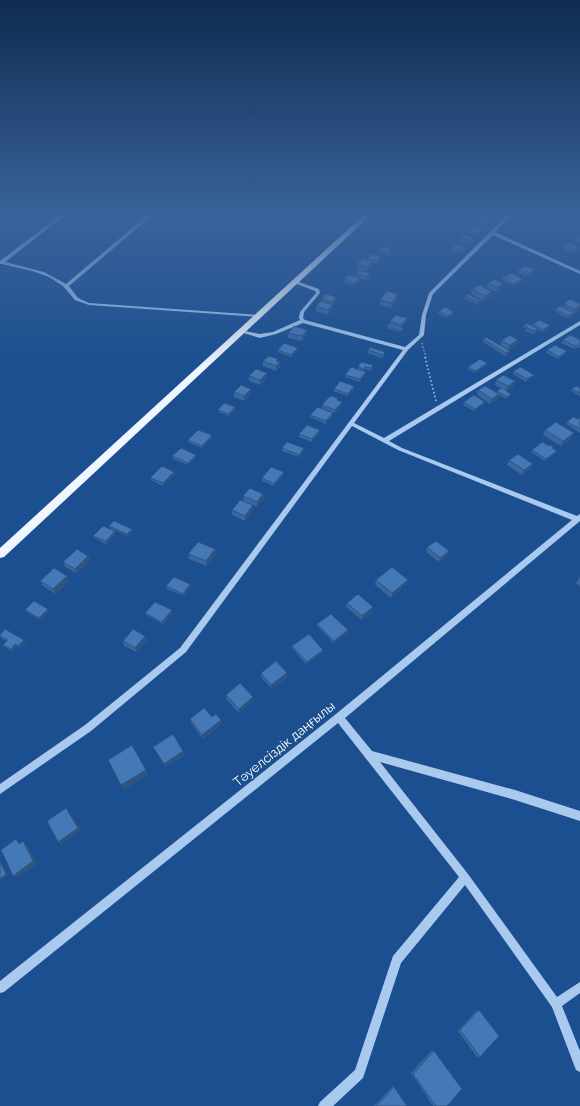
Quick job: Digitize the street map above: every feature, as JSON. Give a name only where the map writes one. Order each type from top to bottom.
[{"type":"main road","points":[[0,554],[315,265]]},
{"type":"street","points":[[10,265],[36,271],[66,286],[79,302],[88,304],[258,316]]},
{"type":"street","points":[[66,286],[92,265]]},
{"type":"street","points":[[0,789],[88,728],[183,650],[352,424],[406,349],[421,335],[424,315],[431,294],[461,265]]},
{"type":"street","points":[[562,265],[580,273]]},
{"type":"street","points":[[296,282],[317,290],[318,293],[302,312],[301,318],[303,321]]},
{"type":"street","points":[[242,331],[260,336],[274,333],[303,321],[406,349]]},
{"type":"street","points":[[384,441],[580,323]]},
{"type":"street","points":[[352,424],[400,449],[579,518]]},
{"type":"street","name":"Тәуелсіздік даңғылы","points":[[0,988],[339,717],[579,518]]},
{"type":"street","points":[[339,717],[465,877],[556,1004],[580,1066]]},
{"type":"street","points":[[369,755],[515,795],[580,816]]},
{"type":"street","points":[[324,1106],[359,1074],[397,960],[465,877]]},
{"type":"street","points":[[556,1004],[580,987]]},
{"type":"path","points":[[421,335],[437,408]]},
{"type":"building","points":[[359,265],[370,265],[367,267]]},
{"type":"building","points":[[526,266],[535,270],[527,274],[518,270]]},
{"type":"building","points":[[359,270],[370,273],[367,277],[356,273]]},
{"type":"building","points":[[512,273],[523,279],[514,284],[503,277]]},
{"type":"building","points":[[350,275],[360,278],[355,283],[344,279]]},
{"type":"building","points":[[494,279],[503,284],[497,287],[488,283]]},
{"type":"building","points":[[480,285],[492,292],[485,296],[472,289]]},
{"type":"building","points":[[387,291],[398,294],[392,303],[380,300]]},
{"type":"building","points":[[326,294],[336,297],[332,302],[322,299]]},
{"type":"building","points":[[468,294],[481,301],[478,302],[465,296]]},
{"type":"building","points":[[570,299],[580,304],[580,306],[575,309],[564,304]]},
{"type":"building","points":[[321,301],[333,305],[328,310],[316,306]]},
{"type":"building","points":[[560,306],[574,313],[566,315],[556,309]]},
{"type":"building","points":[[445,307],[454,312],[448,316],[439,311]]},
{"type":"building","points":[[395,315],[407,318],[402,325],[390,322]]},
{"type":"building","points":[[539,320],[550,325],[543,330],[533,324]]},
{"type":"building","points":[[527,323],[538,329],[535,331],[526,328],[528,327],[524,325]]},
{"type":"building","points":[[389,324],[403,328],[401,330],[387,326]]},
{"type":"building","points":[[294,326],[307,330],[302,336],[288,333]]},
{"type":"building","points":[[510,335],[518,340],[510,345],[501,341]]},
{"type":"building","points":[[570,335],[580,340],[579,346],[575,346],[563,340]]},
{"type":"building","points":[[486,337],[510,351],[506,353],[483,339]]},
{"type":"building","points":[[284,343],[298,348],[291,355],[278,350]]},
{"type":"building","points":[[555,345],[567,351],[559,357],[547,350]]},
{"type":"building","points":[[370,347],[385,352],[383,355],[368,350]]},
{"type":"building","points":[[269,356],[278,359],[276,361],[280,362],[276,366],[263,361]]},
{"type":"building","points":[[480,359],[487,363],[476,371],[468,367]]},
{"type":"building","points":[[361,362],[373,365],[371,368],[365,367],[364,369],[358,367]]},
{"type":"building","points":[[351,367],[366,372],[360,379],[345,375]]},
{"type":"building","points":[[521,367],[534,375],[527,379],[513,371]]},
{"type":"building","points":[[256,369],[267,373],[260,380],[249,376]]},
{"type":"building","points":[[503,375],[515,381],[508,386],[496,380]]},
{"type":"building","points":[[340,381],[354,386],[348,394],[334,389]]},
{"type":"building","points":[[241,385],[251,389],[244,396],[234,392]]},
{"type":"building","points":[[485,386],[499,394],[492,399],[478,390]]},
{"type":"building","points":[[576,386],[580,388],[580,393],[572,389]]},
{"type":"building","points":[[502,388],[511,394],[507,397],[497,391]]},
{"type":"building","points":[[474,395],[485,402],[475,409],[464,402]]},
{"type":"building","points":[[330,396],[338,398],[337,400],[342,402],[335,410],[322,405]]},
{"type":"building","points":[[224,403],[235,407],[229,414],[218,410]]},
{"type":"building","points":[[318,407],[333,413],[326,421],[310,415]]},
{"type":"building","points":[[573,417],[578,419],[580,418],[580,429],[567,422]]},
{"type":"building","points":[[556,422],[574,433],[563,441],[545,430]]},
{"type":"building","points":[[307,425],[320,430],[312,439],[299,434]]},
{"type":"building","points":[[198,430],[212,435],[202,446],[188,440]]},
{"type":"building","points":[[287,442],[304,448],[299,455],[282,448]]},
{"type":"building","points":[[542,442],[554,447],[552,448],[557,451],[546,459],[532,450]]},
{"type":"building","points":[[181,448],[196,455],[188,463],[172,456]]},
{"type":"building","points":[[518,454],[533,464],[524,470],[509,460]]},
{"type":"building","points":[[162,466],[174,472],[163,483],[150,478]]},
{"type":"building","points":[[271,467],[284,472],[274,484],[262,478]]},
{"type":"building","points":[[250,488],[263,494],[257,502],[243,496]]},
{"type":"building","points":[[240,500],[253,505],[245,516],[232,510]]},
{"type":"building","points":[[114,521],[132,529],[127,534],[109,526]]},
{"type":"building","points":[[103,526],[115,531],[106,541],[93,536]]},
{"type":"building","points":[[436,541],[449,551],[440,558],[427,547]]},
{"type":"building","points":[[198,542],[215,549],[206,561],[188,554]]},
{"type":"building","points":[[77,549],[88,556],[75,569],[63,562]]},
{"type":"building","points":[[392,567],[408,580],[392,593],[376,580]]},
{"type":"building","points":[[54,568],[67,576],[53,589],[40,581]]},
{"type":"building","points":[[174,577],[190,584],[183,594],[166,586]]},
{"type":"building","points":[[358,594],[373,607],[362,616],[347,603]]},
{"type":"building","points":[[34,601],[48,609],[39,618],[25,610]]},
{"type":"building","points":[[155,602],[172,610],[162,622],[145,613]]},
{"type":"building","points":[[331,614],[348,630],[334,641],[317,624]]},
{"type":"building","points":[[5,629],[24,640],[18,646],[15,644],[11,649],[3,645],[8,640],[0,636]]},
{"type":"building","points":[[133,629],[145,636],[135,648],[123,641]]},
{"type":"building","points":[[309,634],[323,650],[307,662],[292,646]]},
{"type":"building","points":[[276,661],[287,673],[271,685],[261,673]]},
{"type":"building","points":[[240,683],[253,697],[239,709],[226,695]]},
{"type":"building","points":[[204,708],[212,717],[216,714],[221,720],[202,735],[190,719]]},
{"type":"building","points":[[173,734],[183,751],[164,764],[153,747]]},
{"type":"building","points":[[132,745],[146,770],[121,785],[108,760]]},
{"type":"building","points":[[66,808],[78,828],[58,842],[47,821]]},
{"type":"building","points":[[16,839],[19,844],[23,841],[33,861],[13,876],[1,850]]},
{"type":"building","points":[[0,862],[6,874],[0,879]]},
{"type":"building","points":[[479,1010],[499,1036],[480,1057],[460,1030]]},
{"type":"building","points":[[434,1051],[462,1089],[447,1106],[436,1106],[413,1074]]},
{"type":"building","points":[[394,1087],[407,1106],[376,1106]]}]
